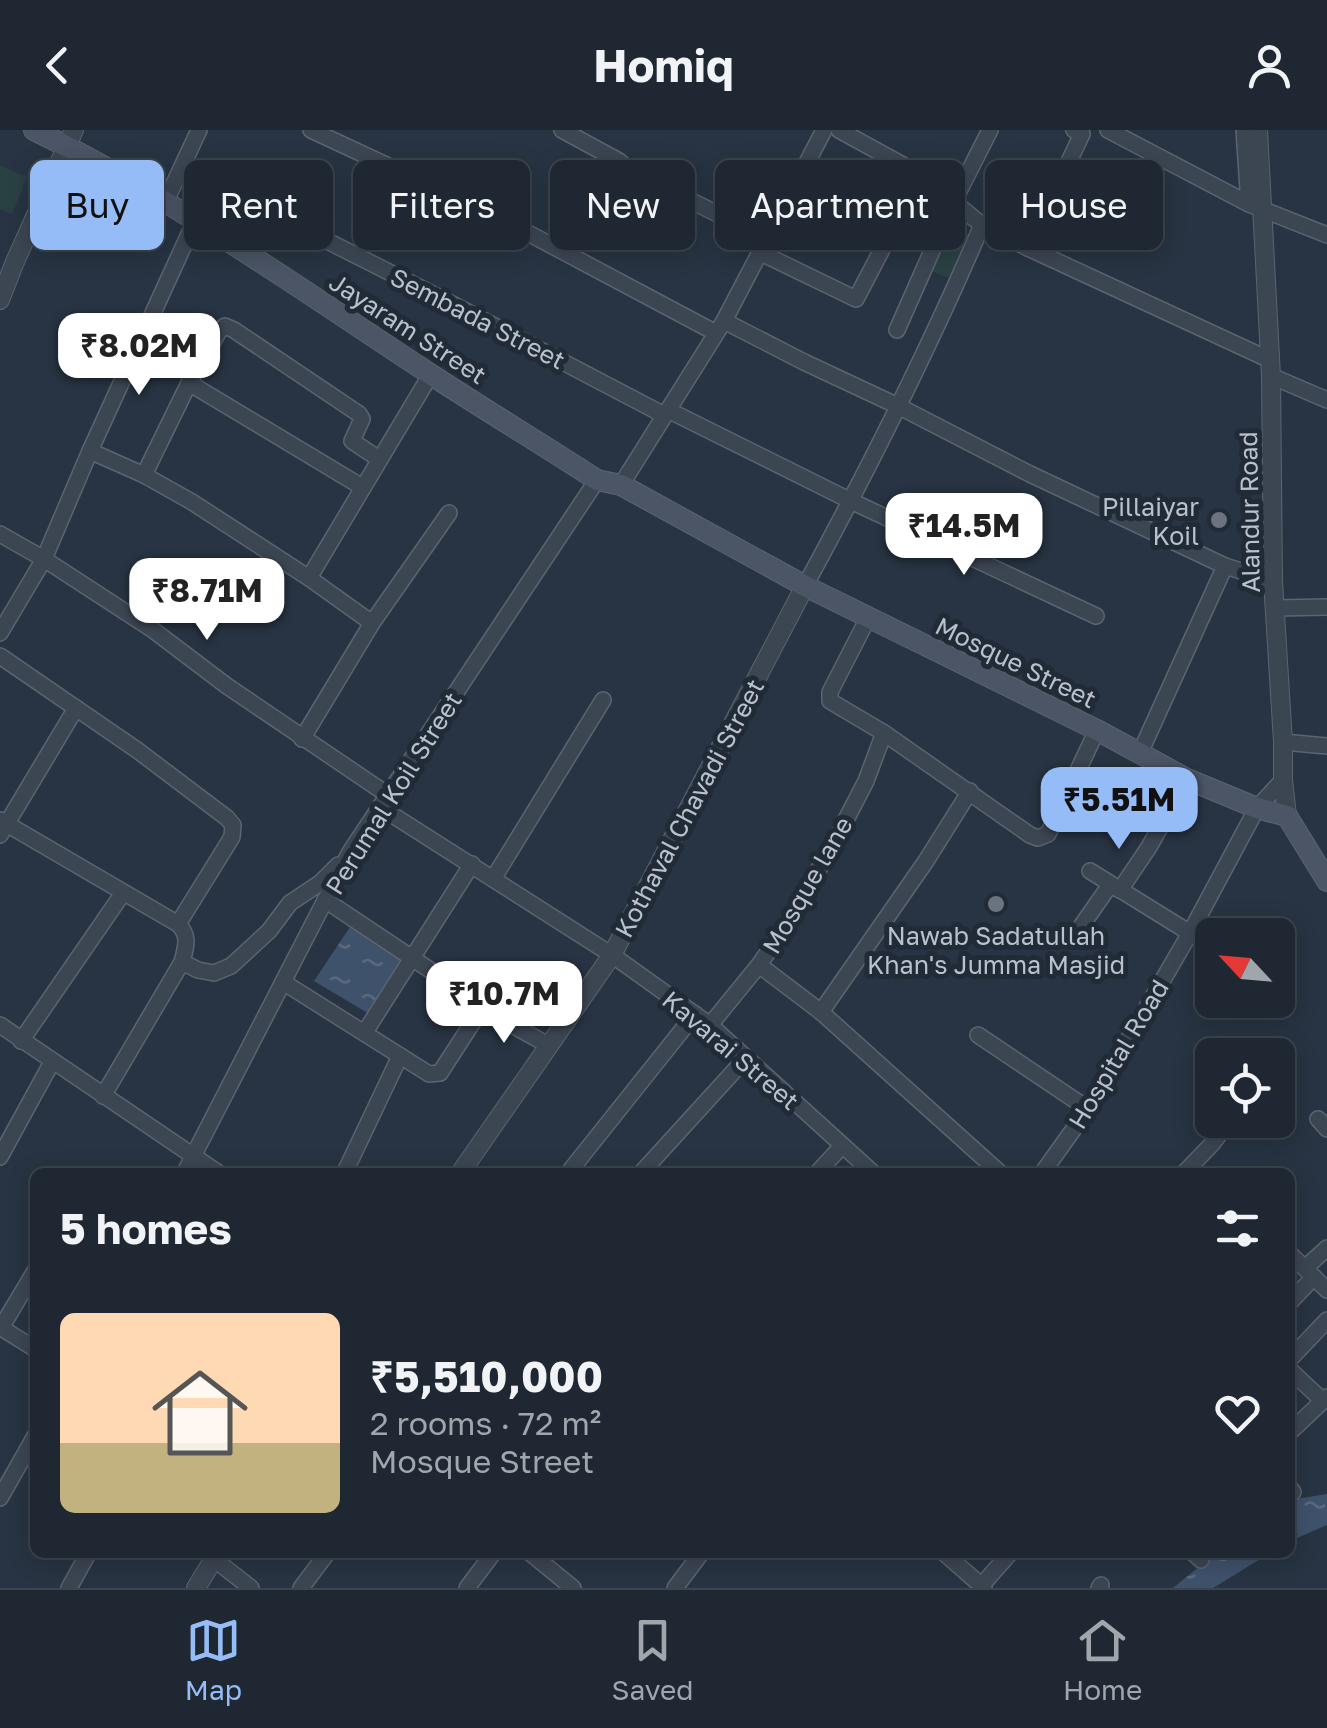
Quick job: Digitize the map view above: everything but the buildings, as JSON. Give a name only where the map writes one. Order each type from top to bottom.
[{"type":"main road","name":"Jayaram Street","points":[[34,130],[70,138],[184,215]]},
{"type":"main road","name":"Jayaram Street","points":[[242,250],[598,480],[622,485]]},
{"type":"main road","name":"Mosque Street","points":[[622,485],[805,586],[1097,730],[1187,780],[1287,816]]},
{"type":"main road","name":"Alandur Road","points":[[1287,816],[1327,881]]},
{"type":"street","points":[[166,204],[199,130]]},
{"type":"street","points":[[311,130],[720,327],[900,406],[1030,474],[1225,566],[1273,580]]},
{"type":"street","points":[[562,130],[715,218]]},
{"type":"street","points":[[809,160],[824,130]]},
{"type":"street","points":[[839,130],[893,160]]},
{"type":"street","points":[[965,179],[990,130]]},
{"type":"street","points":[[1108,130],[1260,209],[1327,235]]},
{"type":"street","points":[[1244,130],[1260,209]]},
{"type":"street","name":"Alandur Road","points":[[1258,130],[1270,368],[1273,580],[1287,816]]},
{"type":"street","points":[[1260,209],[1267,130]]},
{"type":"street","points":[[1068,160],[1081,131]]},
{"type":"street","points":[[0,300],[70,138]]},
{"type":"street","name":"Sembada Street","points":[[183,168],[666,412],[1096,616]]},
{"type":"street","points":[[965,210],[985,226]]},
{"type":"street","points":[[805,586],[900,406],[982,225]]},
{"type":"street","points":[[0,633],[44,559],[184,245]]},
{"type":"street","points":[[622,485],[763,250]]},
{"type":"street","points":[[772,250],[856,299],[881,250]]},
{"type":"street","points":[[896,330],[932,250]]},
{"type":"street","points":[[1032,250],[1327,400]]},
{"type":"street","points":[[144,475],[189,383],[225,326],[359,414],[362,419],[352,441],[378,460]]},
{"type":"street","points":[[309,578],[430,374]]},
{"type":"street","points":[[189,383],[362,487]]},
{"type":"street","points":[[90,451],[192,502],[372,622]]},
{"type":"street","name":"Perumal Koil Street","points":[[189,1165],[350,852],[598,480]]},
{"type":"street","points":[[302,739],[372,622],[449,514]]},
{"type":"street","name":"Kavarai Street","points":[[0,534],[154,630],[493,879],[710,1024],[867,1168]]},
{"type":"street","points":[[1140,753],[1225,566]]},
{"type":"street","name":"Kothaval Chavadi Street","points":[[464,1168],[612,955],[805,586]]},
{"type":"street","points":[[1276,608],[1327,606]]},
{"type":"street","points":[[868,618],[829,696],[834,704],[884,733],[1030,835],[1038,838],[1048,834],[1097,730]]},
{"type":"street","points":[[0,656],[137,750],[233,825],[232,837],[178,924]]},
{"type":"street","points":[[493,879],[603,700]]},
{"type":"street","points":[[76,708],[2,826],[178,924],[187,941],[182,962],[103,1096]]},
{"type":"street","name":"Mosque lane","points":[[710,1024],[760,965],[787,924],[866,781],[884,733]]},
{"type":"street","points":[[1283,742],[1327,746]]},
{"type":"street","points":[[1120,890],[1187,780]]},
{"type":"street","name":"Hospital Road","points":[[1046,1168],[1088,1109],[1257,808],[1283,780]]},
{"type":"street","points":[[821,1012],[926,862],[970,791]]},
{"type":"street","points":[[182,962],[214,973],[231,966],[269,931],[290,903],[320,883],[350,852]]},
{"type":"street","points":[[366,1032],[472,864]]},
{"type":"street","points":[[1090,871],[1190,933]]},
{"type":"street","points":[[1075,935],[1110,885],[1120,890]]},
{"type":"street","points":[[21,1041],[123,893]]},
{"type":"street","points":[[325,900],[482,1008],[548,1045]]},
{"type":"street","points":[[760,965],[821,1012],[996,1168]]},
{"type":"street","points":[[283,982],[435,1076],[482,1008]]},
{"type":"street","points":[[571,1168],[695,1014]]},
{"type":"street","points":[[0,1025],[103,1096],[189,1165]]},
{"type":"street","points":[[978,1035],[1088,1109]]},
{"type":"street","points":[[347,1168],[400,1056]]},
{"type":"street","points":[[646,1168],[746,1058]]},
{"type":"street","points":[[0,1156],[52,1062]]},
{"type":"street","points":[[1189,1168],[1216,1138]]},
{"type":"street","points":[[822,1168],[842,1146]]},
{"type":"street","points":[[1295,1294],[1327,1248]]},
{"type":"street","points":[[1295,1259],[1327,1290]]},
{"type":"street","points":[[30,1280],[1,1327],[30,1346]]},
{"type":"street","points":[[1295,1354],[1327,1320]]},
{"type":"street","points":[[1295,1374],[1325,1399],[1295,1427]]},
{"type":"street","points":[[2,1490],[30,1444]]},
{"type":"street","points":[[69,1588],[86,1558]]},
{"type":"street","points":[[196,1588],[215,1558]]},
{"type":"street","points":[[218,1558],[251,1588]]},
{"type":"street","points":[[301,1588],[324,1558]]},
{"type":"street","points":[[467,1588],[490,1558]]},
{"type":"street","points":[[536,1558],[572,1588]]},
{"type":"street","points":[[675,1588],[698,1558]]},
{"type":"street","points":[[951,1558],[982,1587],[1006,1558]]},
{"type":"green space","points":[[0,166],[27,177],[12,214],[0,209]]},
{"type":"green space","points":[[965,232],[972,235],[952,280],[932,271],[942,250],[965,250]]},
{"type":"water","points":[[352,924],[406,957],[371,1015],[314,981]]},
{"type":"water","points":[[1327,1494],[1327,1525],[1295,1539],[1295,1499]]},
{"type":"water","points":[[1210,1558],[1262,1558],[1213,1588],[1173,1588]]},
{"type":"place","name":"Pillaiyar Koil","points":[[1219,520]]},
{"type":"place","name":"Nawab Sadatullah Khan's Jumma Masjid","points":[[996,904]]}]
